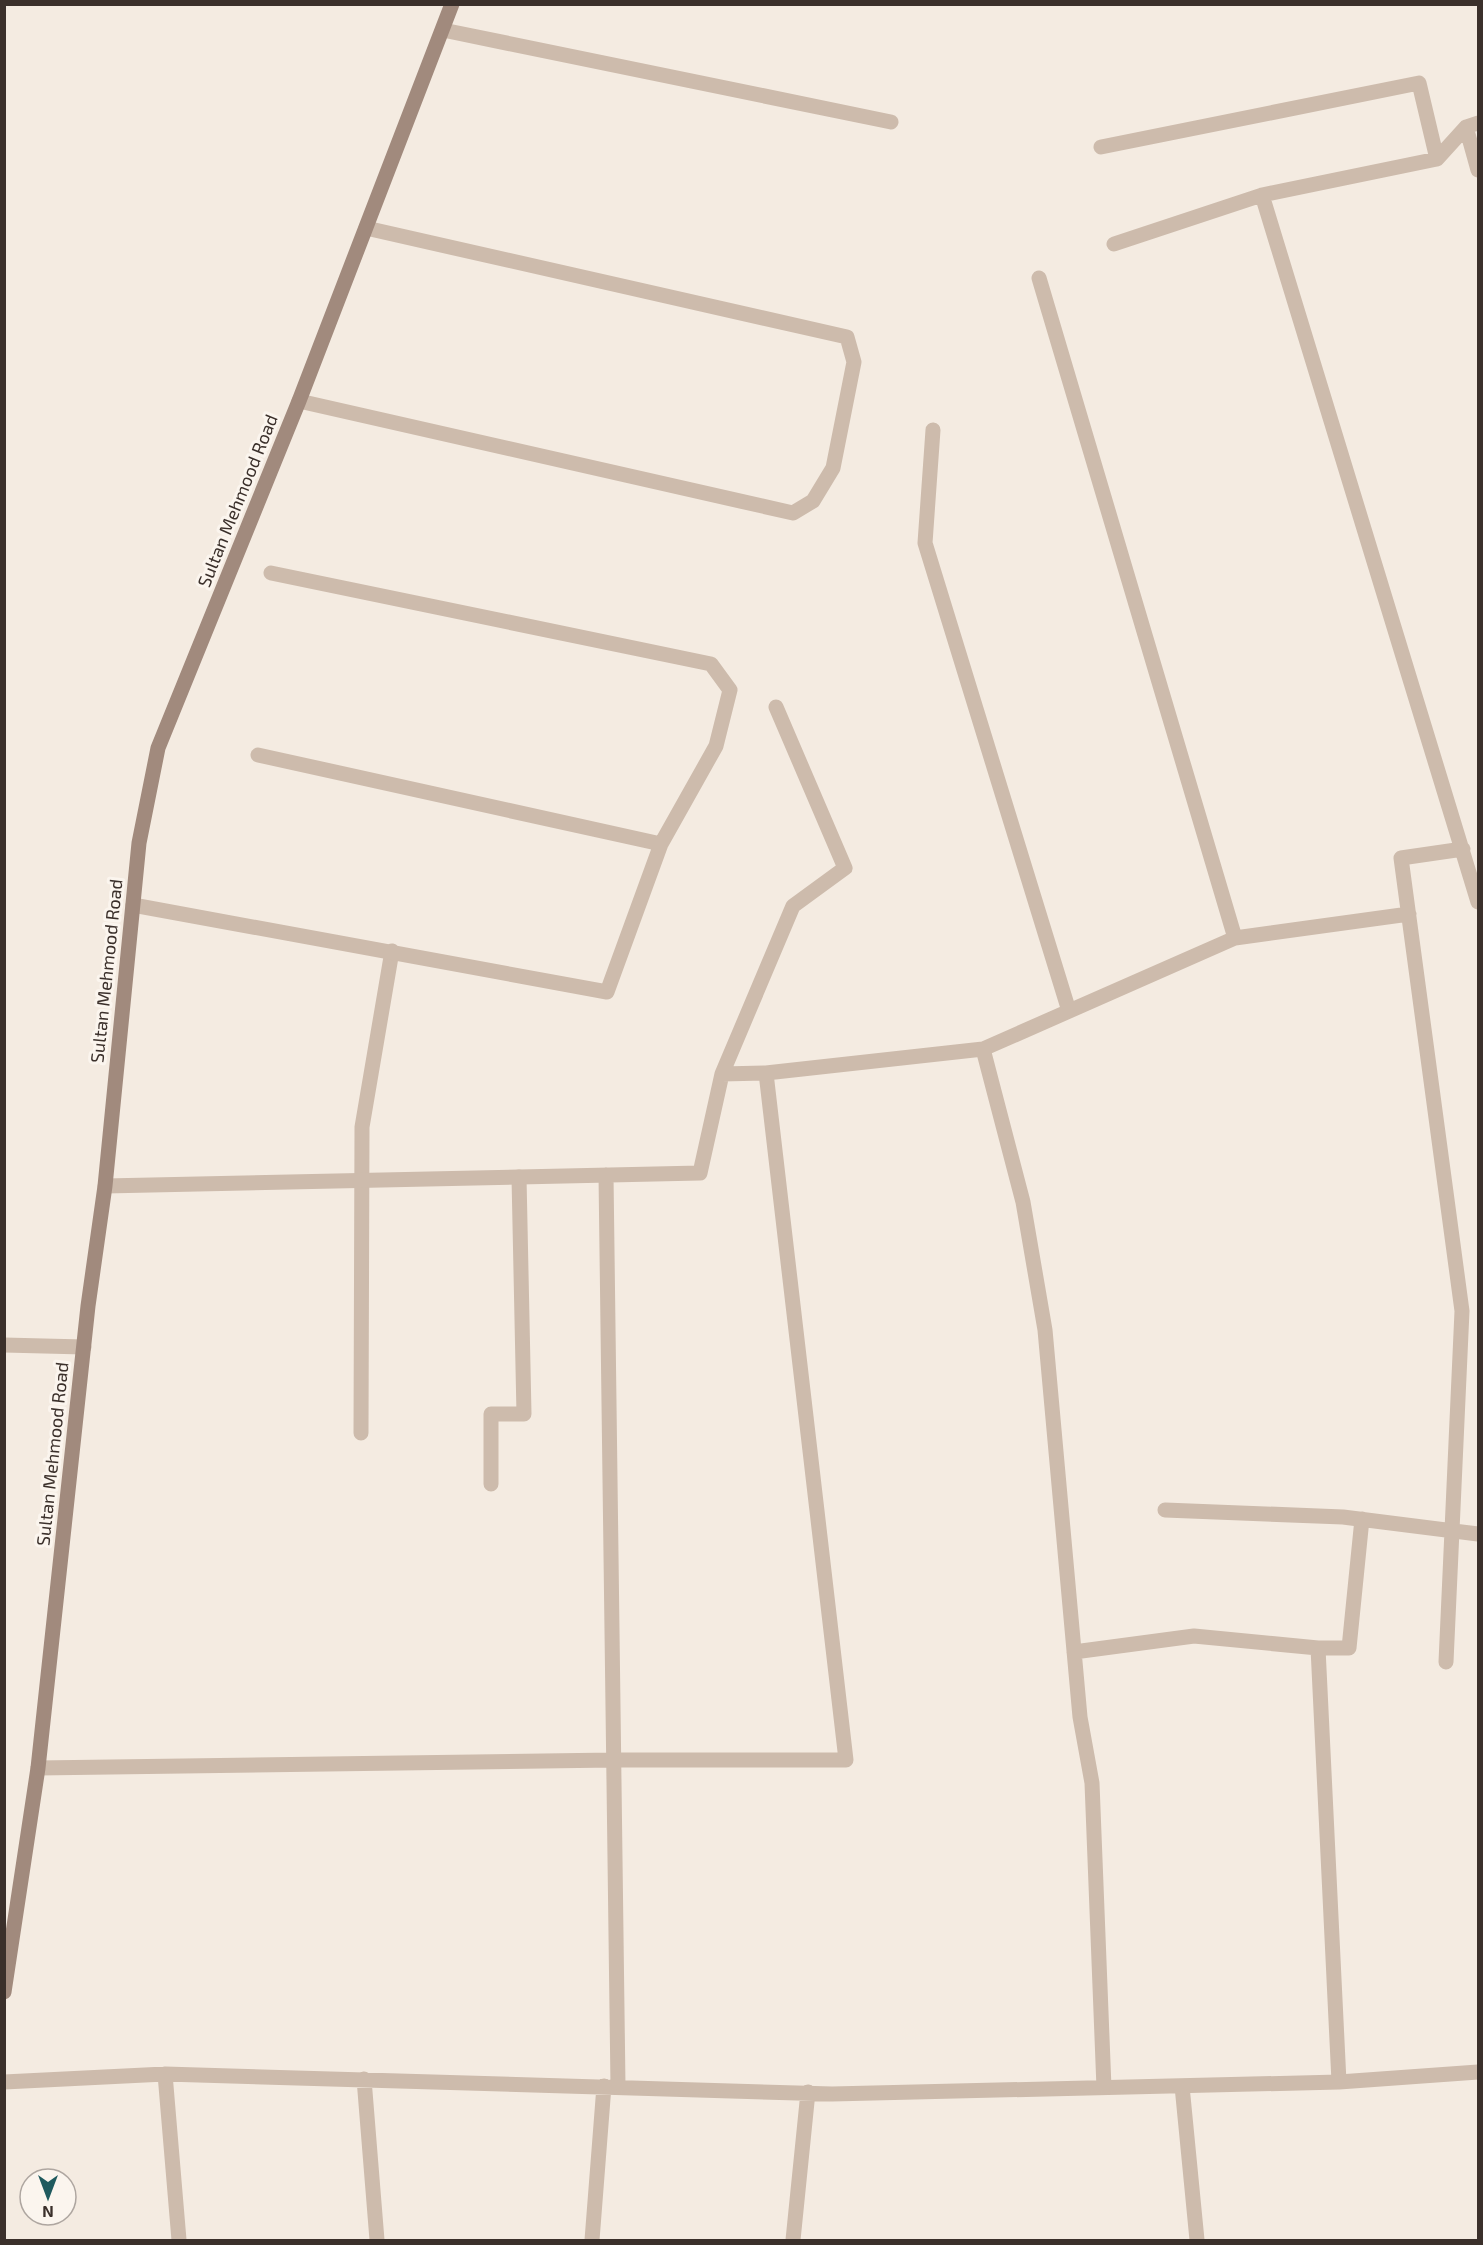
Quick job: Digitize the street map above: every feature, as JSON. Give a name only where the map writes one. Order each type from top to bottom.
[{"type":"street","name":"Sultan Mehmood Road","points":[[4,1992],[38,1768],[84,1347],[105,1186],[139,843],[159,748],[299,401],[452,4]]},
{"type":"street","points":[[442,30],[891,123]]},
{"type":"street","points":[[1101,147],[1419,83],[1437,159]]},
{"type":"street","points":[[1114,244],[1262,195],[1437,159],[1472,125]]},
{"type":"street","points":[[1472,125],[1479,170]]},
{"type":"street","points":[[1262,195],[1479,902]]},
{"type":"street","points":[[299,401],[793,513],[813,501],[833,468],[854,362],[847,337],[366,228]]},
{"type":"street","points":[[1039,278],[1236,938]]},
{"type":"street","points":[[933,430],[925,543],[1070,1011]]},
{"type":"street","points":[[133,905],[607,992],[661,844],[716,746],[730,690],[711,664],[271,573]]},
{"type":"street","points":[[105,1186],[700,1173],[722,1074],[793,906],[845,868],[776,707]]},
{"type":"street","points":[[258,755],[661,844]]},
{"type":"street","points":[[1446,1662],[1462,1311],[1401,858],[1463,849]]},
{"type":"street","points":[[722,1074],[766,1073],[983,1049],[1236,938],[1409,914]]},
{"type":"street","points":[[361,1432],[362,1127],[392,951]]},
{"type":"street","points":[[983,1049],[1023,1202],[1046,1330],[1080,1717],[1092,1783],[1104,2088]]},
{"type":"street","points":[[38,1768],[613,1760],[846,1760],[766,1073]]},
{"type":"street","points":[[592,2241],[611,2086],[613,1760],[606,1175]]},
{"type":"street","points":[[490,1484],[490,1414],[524,1414],[519,1177]]},
{"type":"street","points":[[4,1345],[84,1347]]},
{"type":"street","points":[[1165,1510],[1362,1519],[1479,1534]]},
{"type":"street","points":[[1074,1652],[1194,1636],[1318,1648],[1349,1648],[1362,1519]]},
{"type":"street","points":[[1318,1648],[1339,2082]]},
{"type":"street","points":[[4,2082],[165,2074],[808,2092],[1339,2082],[1479,2072]]},
{"type":"street","points":[[165,2074],[179,2241]]},
{"type":"street","points":[[364,2079],[377,2241]]},
{"type":"street","points":[[1182,2086],[1197,2241]]},
{"type":"street","points":[[793,2241],[808,2092]]}]
